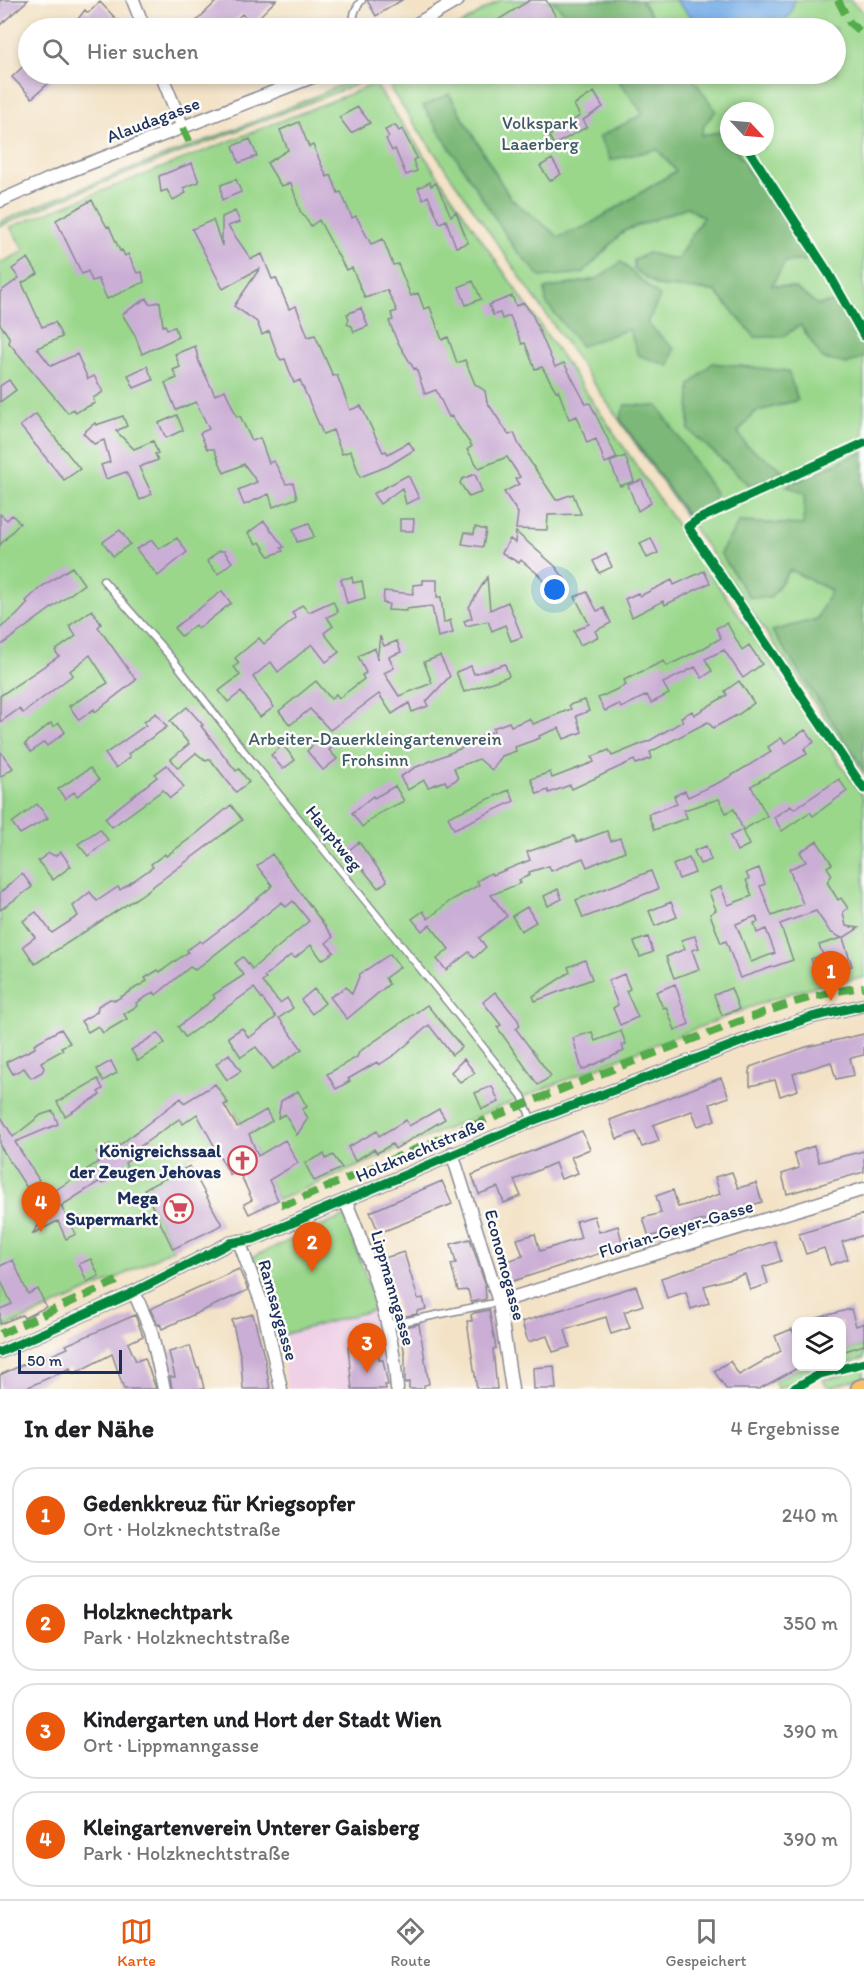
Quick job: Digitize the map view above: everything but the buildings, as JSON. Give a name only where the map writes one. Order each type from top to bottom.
[{"type":"street","points":[[133,0],[140,18]]},
{"type":"street","points":[[427,18],[458,0]]},
{"type":"street","points":[[165,84],[183,128]]},
{"type":"street","name":"Alaudagasse","points":[[0,201],[54,177],[295,84]]},
{"type":"street","name":"Holzknechtstraße","points":[[0,1352],[134,1292],[230,1243],[254,1239],[452,1153],[767,1032],[812,1017],[864,1005]]},
{"type":"street","name":"Economogasse","points":[[452,1153],[499,1302],[512,1389]]},
{"type":"street","name":"Florian-Geyer-Gasse","points":[[499,1302],[864,1189]]},
{"type":"street","name":"Lippmanngasse","points":[[345,1200],[372,1271],[387,1325],[396,1361],[397,1389]]},
{"type":"street","name":"Ramsaygasse","points":[[239,1241],[263,1307],[281,1389]]},
{"type":"street","points":[[134,1292],[151,1331],[164,1389]]},
{"type":"lane","points":[[353,18],[354,10],[363,0]]},
{"type":"lane","name":"Hauptweg","points":[[103,580],[174,661],[243,750],[457,1014],[522,1096],[532,1121]]},
{"type":"lane","points":[[387,1325],[499,1302]]},
{"type":"shaded area","points":[[377,1309],[391,1389],[288,1389],[278,1336]]},
{"type":"green space","points":[[500,0],[552,0],[570,18],[471,18]]},
{"type":"green space","points":[[552,0],[641,0],[653,18],[570,18]]},
{"type":"green space","points":[[641,0],[675,0],[692,18],[653,18]]},
{"type":"green space","points":[[794,0],[850,0],[864,13],[864,344],[838,302],[817,305],[795,288],[772,285],[785,261],[810,260],[761,183],[750,174],[739,156],[774,156],[774,102],[720,102],[720,132],[701,135],[704,125],[693,84],[846,84],[846,18],[786,18],[791,14]]},
{"type":"green space","points":[[342,84],[357,84],[77,193],[0,226],[0,222],[91,184]]},
{"type":"green space","name":"Arbeiter-Dauerkleingartenverein Frohsinn","points":[[375,84],[864,798],[864,978],[814,986],[741,1011],[522,1098],[278,1200],[252,1143],[227,1099],[200,1119],[219,1152],[210,1147],[186,1158],[190,1166],[144,1189],[173,1249],[117,1278],[0,1330],[0,263],[25,251],[10,227]]},
{"type":"green space","name":"Volkspark Laaerberg","points":[[391,84],[622,84],[644,114],[610,160],[657,149],[676,171],[587,226],[559,237],[510,198],[449,94],[515,249],[583,273],[624,231],[687,207],[703,217],[677,260],[648,253],[658,286],[715,291],[755,337],[782,337],[800,325],[847,364],[864,357],[864,451],[787,486],[805,493],[804,525],[739,522],[770,598],[790,570],[831,590],[817,619],[773,631],[864,769],[864,774],[391,90]],"holes":[[[597,279],[674,349],[545,289]],[[690,385],[798,400],[755,412],[738,432],[746,445],[784,471],[751,486],[689,430]]]},
{"type":"green space","points":[[621,84],[697,84],[716,111],[704,125],[701,135],[720,132],[720,156],[740,156],[750,174],[761,183],[810,260],[785,262],[772,285],[795,288],[818,305],[838,301],[864,344],[864,357],[847,364],[823,359],[800,325],[782,337],[755,337],[715,291],[658,286],[634,269],[634,260],[648,253],[677,260],[703,217],[687,207],[624,231],[583,273],[541,277],[515,249],[423,106],[449,94],[510,198],[559,237],[587,226],[676,171],[657,149],[611,160],[599,137],[643,114]]},
{"type":"green space","points":[[621,262],[660,297],[647,323],[674,349],[669,366],[638,355],[629,329],[581,346],[546,303],[545,289],[597,279]]},
{"type":"green space","points":[[712,363],[788,371],[798,400],[755,412],[738,432],[746,445],[784,471],[751,486],[689,430],[690,385]]},
{"type":"green space","points":[[625,405],[658,406],[716,494],[712,505],[692,514],[686,514],[620,419]]},
{"type":"green space","points":[[864,451],[864,769],[772,631],[817,619],[831,590],[790,570],[770,598],[749,597],[720,553],[739,522],[803,525],[805,494],[787,486]]},
{"type":"green space","points":[[345,1216],[377,1309],[278,1336],[252,1257]]},
{"type":"green space","points":[[864,1345],[864,1359],[846,1364],[846,1351]]},
{"type":"green space","points":[[864,1368],[864,1377],[832,1387],[826,1385],[823,1380]]},
{"type":"green space","points":[[794,1371],[825,1371],[778,1389],[774,1380]]},
{"type":"water","points":[[675,0],[794,0],[791,14],[786,18],[692,18]]},
{"type":"marked path","points":[[838,0],[850,23],[864,35]]},
{"type":"marked path","points":[[183,128],[190,143]]},
{"type":"marked path","points":[[281,1204],[290,1203],[583,1081],[749,1018],[794,1002],[864,987]]},
{"type":"marked path","points":[[0,1334],[117,1281]]},
{"type":"cycle path","points":[[753,156],[829,274],[864,336]]},
{"type":"cycle path","points":[[864,443],[699,519],[688,527],[864,789]]},
{"type":"cycle path","points":[[0,1352],[126,1296],[230,1243],[254,1239],[532,1121],[767,1032],[812,1017],[864,1005]]},
{"type":"cycle path","points":[[793,1389],[820,1374],[864,1363]]},
{"type":"place","name":"Gedenkkreuz für Kriegsopfer","points":[[831,1001]]},
{"type":"place","name":"Königreichssaal der Zeugen Jehovas","points":[[242,1161]]},
{"type":"place","name":"Mega Supermarkt","points":[[179,1208]]},
{"type":"place","name":"Kleingartenverein Unterer Gaisberg","points":[[41,1232]]},
{"type":"place","name":"Holzknechtpark","points":[[312,1272]]},
{"type":"place","name":"Kindergarten und Hort der Stadt Wien","points":[[367,1373]]}]
